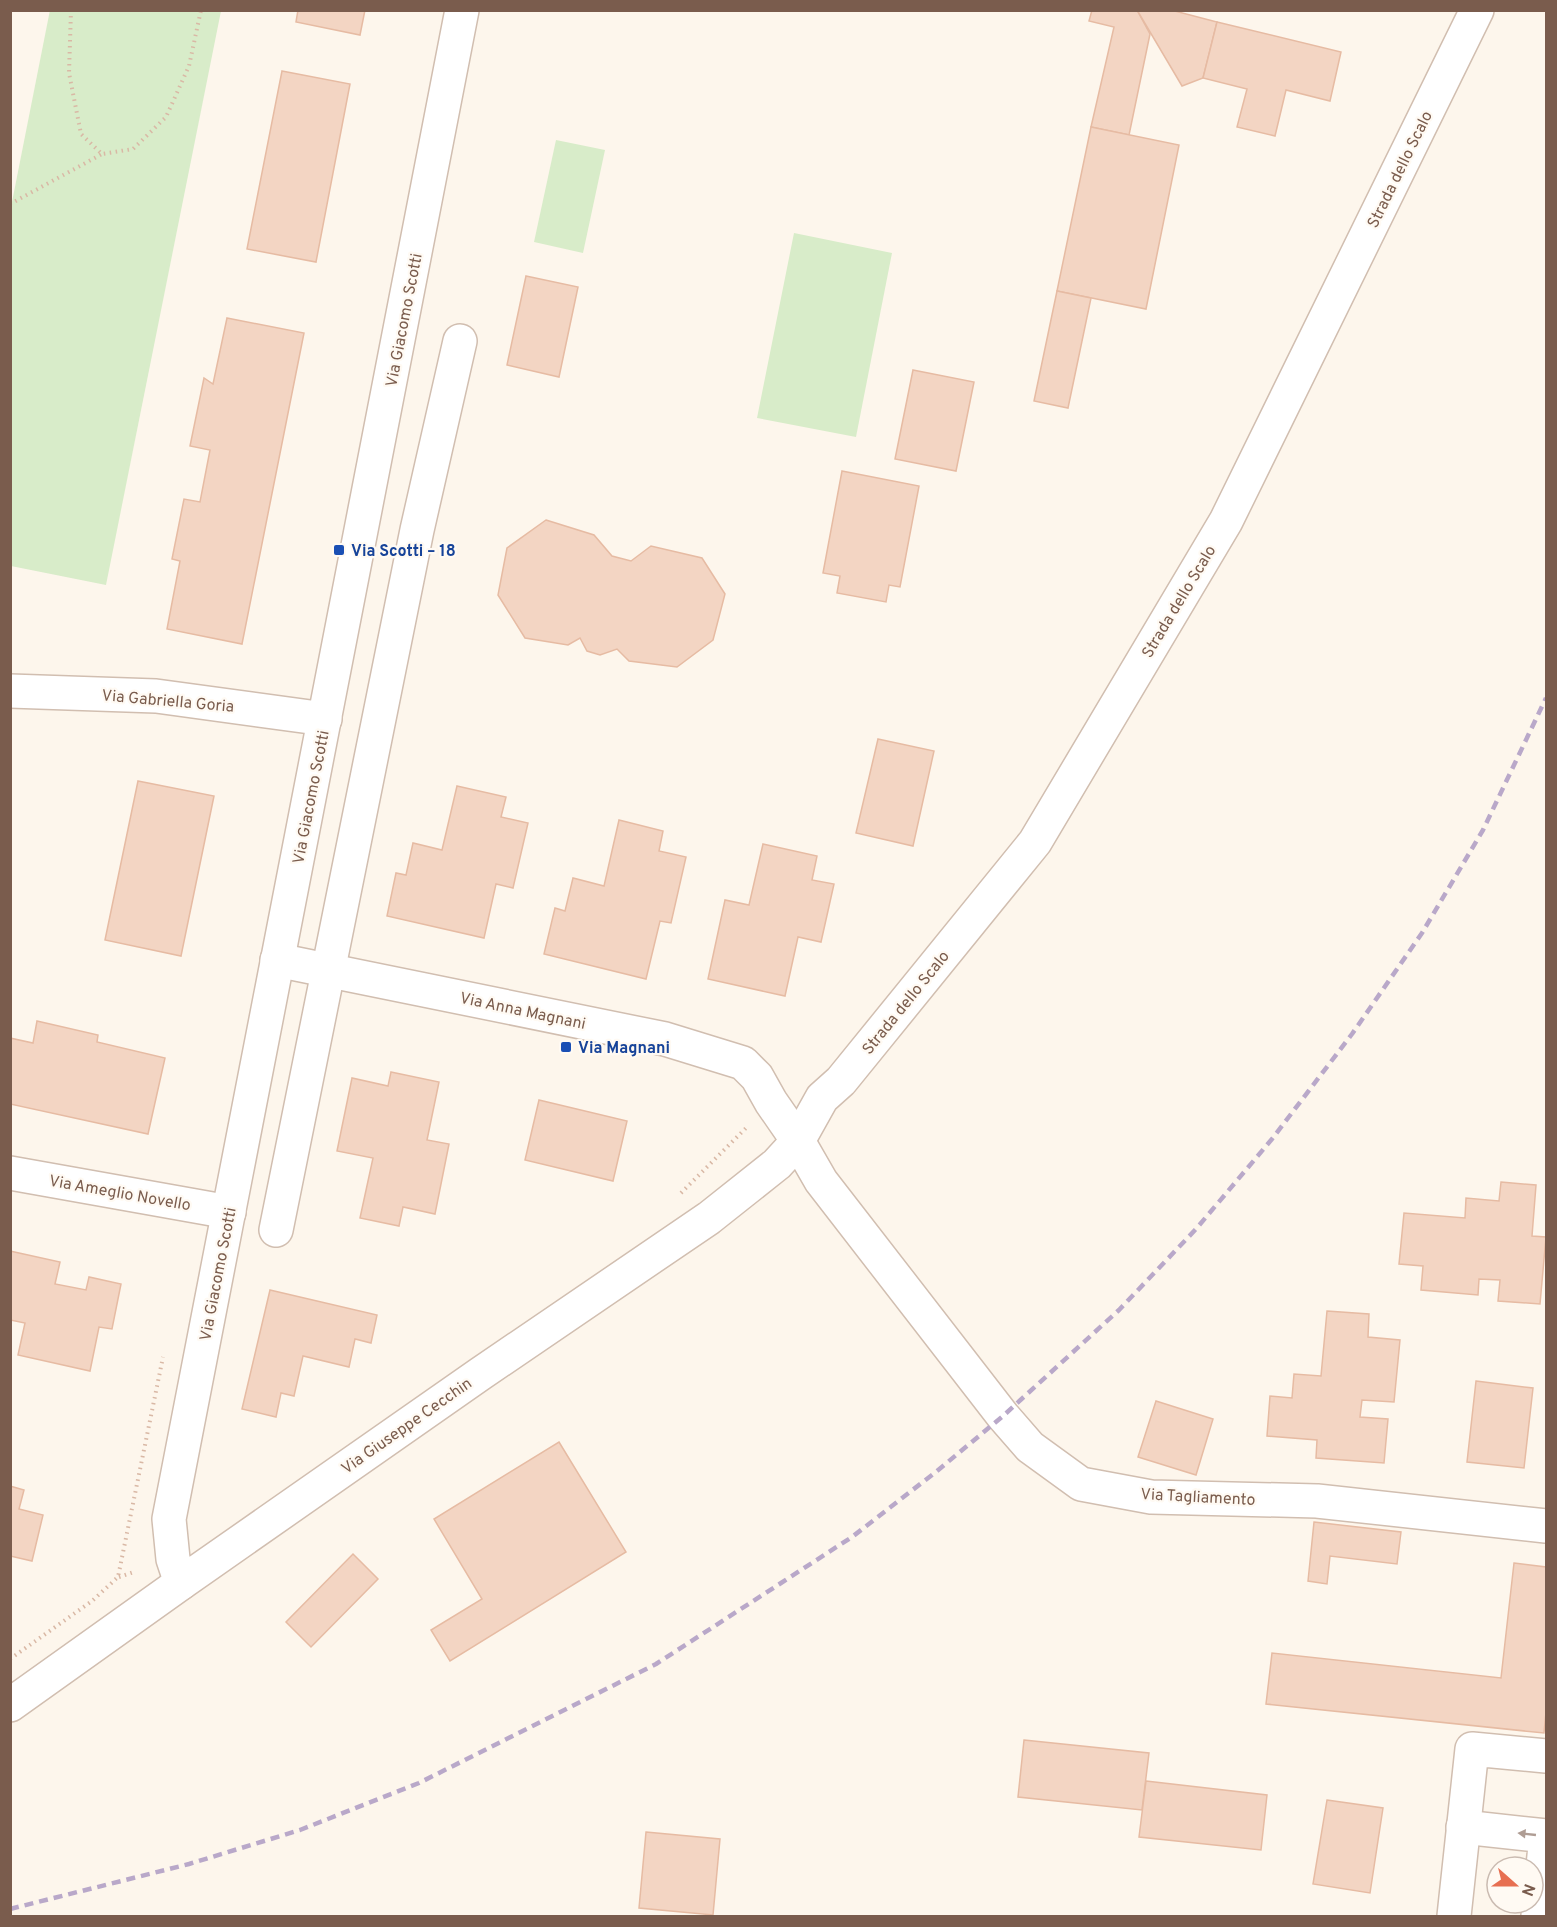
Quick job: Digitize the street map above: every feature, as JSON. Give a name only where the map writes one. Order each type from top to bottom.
[{"type":"street","name":"Via Giacomo Scotti","points":[[181,1583],[173,1559],[169,1519],[462,10]]},
{"type":"street","name":"Strada dello Scalo","points":[[798,1141],[822,1098],[841,1081],[1035,842],[1226,521],[1477,10]]},
{"type":"street","points":[[276,1230],[417,530],[460,340]]},
{"type":"street","name":"Via Gabriella Goria","points":[[10,691],[156,696],[325,719]]},
{"type":"street","name":"Via Anna Magnani","points":[[278,960],[665,1039],[743,1063],[757,1077],[798,1141]]},
{"type":"street","name":"Via Tagliamento","points":[[798,1141],[821,1181],[1004,1416],[1030,1447],[1081,1484],[1150,1497],[1317,1501],[1546,1526]]},
{"type":"street","name":"Via Giuseppe Cecchin","points":[[10,1706],[181,1583],[480,1374],[709,1218],[777,1164],[798,1141]]},
{"type":"street","name":"Via Ameglio Novello","points":[[10,1173],[229,1212]]},
{"type":"street","points":[[1454,1917],[1472,1749],[1546,1756]]},
{"type":"street","points":[[1463,1827],[1546,1836],[1538,1917]]},
{"type":"path","points":[[71,10],[69,73],[81,134],[102,154]]},
{"type":"path","points":[[10,204],[102,154],[133,149],[166,117],[189,66],[201,10]]},
{"type":"green space","points":[[50,10],[221,11],[106,585],[11,566],[11,207]]},
{"type":"green space","points":[[556,140],[605,150],[583,253],[534,242]]},
{"type":"green space","points":[[794,233],[892,253],[856,437],[757,418]]},
{"type":"building","points":[[298,10],[365,10],[360,35],[296,22]]},
{"type":"building","points":[[1092,10],[1137,10],[1150,34],[1129,135],[1091,127],[1114,27],[1089,21]]},
{"type":"building","points":[[1137,10],[1171,10],[1217,22],[1203,78],[1182,86]]},
{"type":"building","points":[[1217,22],[1341,52],[1330,101],[1286,90],[1275,136],[1237,127],[1247,89],[1203,78]]},
{"type":"building","points":[[282,71],[350,84],[316,262],[247,249]]},
{"type":"building","points":[[1091,127],[1179,145],[1146,309],[1057,291]]},
{"type":"building","points":[[526,276],[578,287],[559,377],[507,365]]},
{"type":"building","points":[[1057,291],[1091,298],[1068,408],[1034,401]]},
{"type":"building","points":[[227,318],[304,333],[242,644],[167,629],[180,561],[172,559],[184,499],[200,502],[210,450],[190,446],[204,378],[213,384]]},
{"type":"building","points":[[913,370],[974,382],[956,471],[895,459]]},
{"type":"building","points":[[842,471],[919,486],[900,587],[889,585],[886,602],[837,593],[840,576],[823,573]]},
{"type":"building","points":[[546,520],[594,535],[612,556],[631,561],[651,546],[702,558],[725,594],[713,640],[677,667],[629,661],[617,649],[600,655],[587,651],[580,638],[568,645],[525,638],[498,595],[507,548]]},
{"type":"building","points":[[878,739],[934,751],[913,846],[856,833]]},
{"type":"building","points":[[138,781],[214,796],[181,956],[105,940]]},
{"type":"building","points":[[457,786],[506,797],[501,817],[528,823],[513,888],[496,884],[484,938],[387,916],[396,873],[406,875],[413,843],[442,850]]},
{"type":"building","points":[[619,820],[663,831],[659,851],[686,857],[671,923],[660,921],[646,979],[544,954],[555,908],[565,911],[573,878],[604,886]]},
{"type":"building","points":[[763,844],[817,856],[812,880],[834,884],[821,942],[798,937],[785,996],[708,979],[725,900],[749,905]]},
{"type":"building","points":[[37,1021],[98,1035],[97,1042],[165,1058],[148,1134],[10,1104],[10,1038],[33,1043]]},
{"type":"building","points":[[391,1072],[439,1082],[427,1140],[449,1144],[435,1214],[403,1207],[399,1226],[360,1218],[373,1158],[337,1151],[352,1078],[388,1086]]},
{"type":"building","points":[[539,1100],[627,1121],[613,1181],[525,1160]]},
{"type":"building","points":[[1501,1182],[1536,1185],[1532,1236],[1546,1237],[1540,1304],[1498,1301],[1500,1280],[1479,1279],[1478,1295],[1421,1290],[1423,1266],[1399,1264],[1404,1213],[1465,1218],[1466,1198],[1499,1201]]},
{"type":"building","points":[[10,1251],[60,1262],[55,1284],[86,1290],[89,1277],[121,1284],[112,1329],[99,1327],[90,1371],[18,1355],[25,1323],[10,1320]]},
{"type":"building","points":[[270,1290],[377,1315],[371,1343],[355,1339],[349,1367],[303,1356],[294,1396],[281,1393],[276,1417],[242,1409]]},
{"type":"building","points":[[1327,1311],[1369,1314],[1368,1337],[1400,1340],[1394,1402],[1362,1400],[1360,1417],[1388,1419],[1384,1463],[1316,1458],[1317,1440],[1267,1436],[1270,1396],[1292,1398],[1294,1374],[1321,1376]]},
{"type":"building","points":[[1476,1381],[1533,1388],[1524,1468],[1467,1462]]},
{"type":"building","points":[[1156,1401],[1213,1419],[1196,1475],[1138,1457]]},
{"type":"building","points":[[559,1442],[626,1552],[450,1661],[431,1630],[482,1599],[434,1519]]},
{"type":"building","points":[[10,1486],[24,1490],[19,1509],[43,1515],[32,1561],[10,1556]]},
{"type":"building","points":[[1314,1522],[1401,1532],[1397,1564],[1330,1556],[1327,1584],[1308,1581]]},
{"type":"building","points":[[353,1554],[378,1579],[311,1647],[286,1622]]},
{"type":"building","points":[[1514,1563],[1546,1567],[1544,1733],[1266,1704],[1272,1653],[1501,1678]]},
{"type":"building","points":[[1024,1740],[1149,1753],[1142,1810],[1018,1797]]},
{"type":"building","points":[[1146,1781],[1267,1795],[1261,1850],[1139,1837]]},
{"type":"building","points":[[1327,1800],[1383,1808],[1370,1893],[1313,1884]]},
{"type":"building","points":[[646,1832],[720,1839],[713,1915],[639,1908]]},
{"type":"railway","points":[[10,1909],[189,1864],[300,1830],[419,1783],[656,1664],[852,1537],[937,1471],[1003,1416],[1119,1310],[1196,1229],[1272,1139],[1352,1034],[1422,933],[1483,830],[1546,698]]},
{"type":"place","name":"Via Scotti – 18","points":[[339,550]]},
{"type":"place","name":"Via Magnani","points":[[566,1047]]}]
